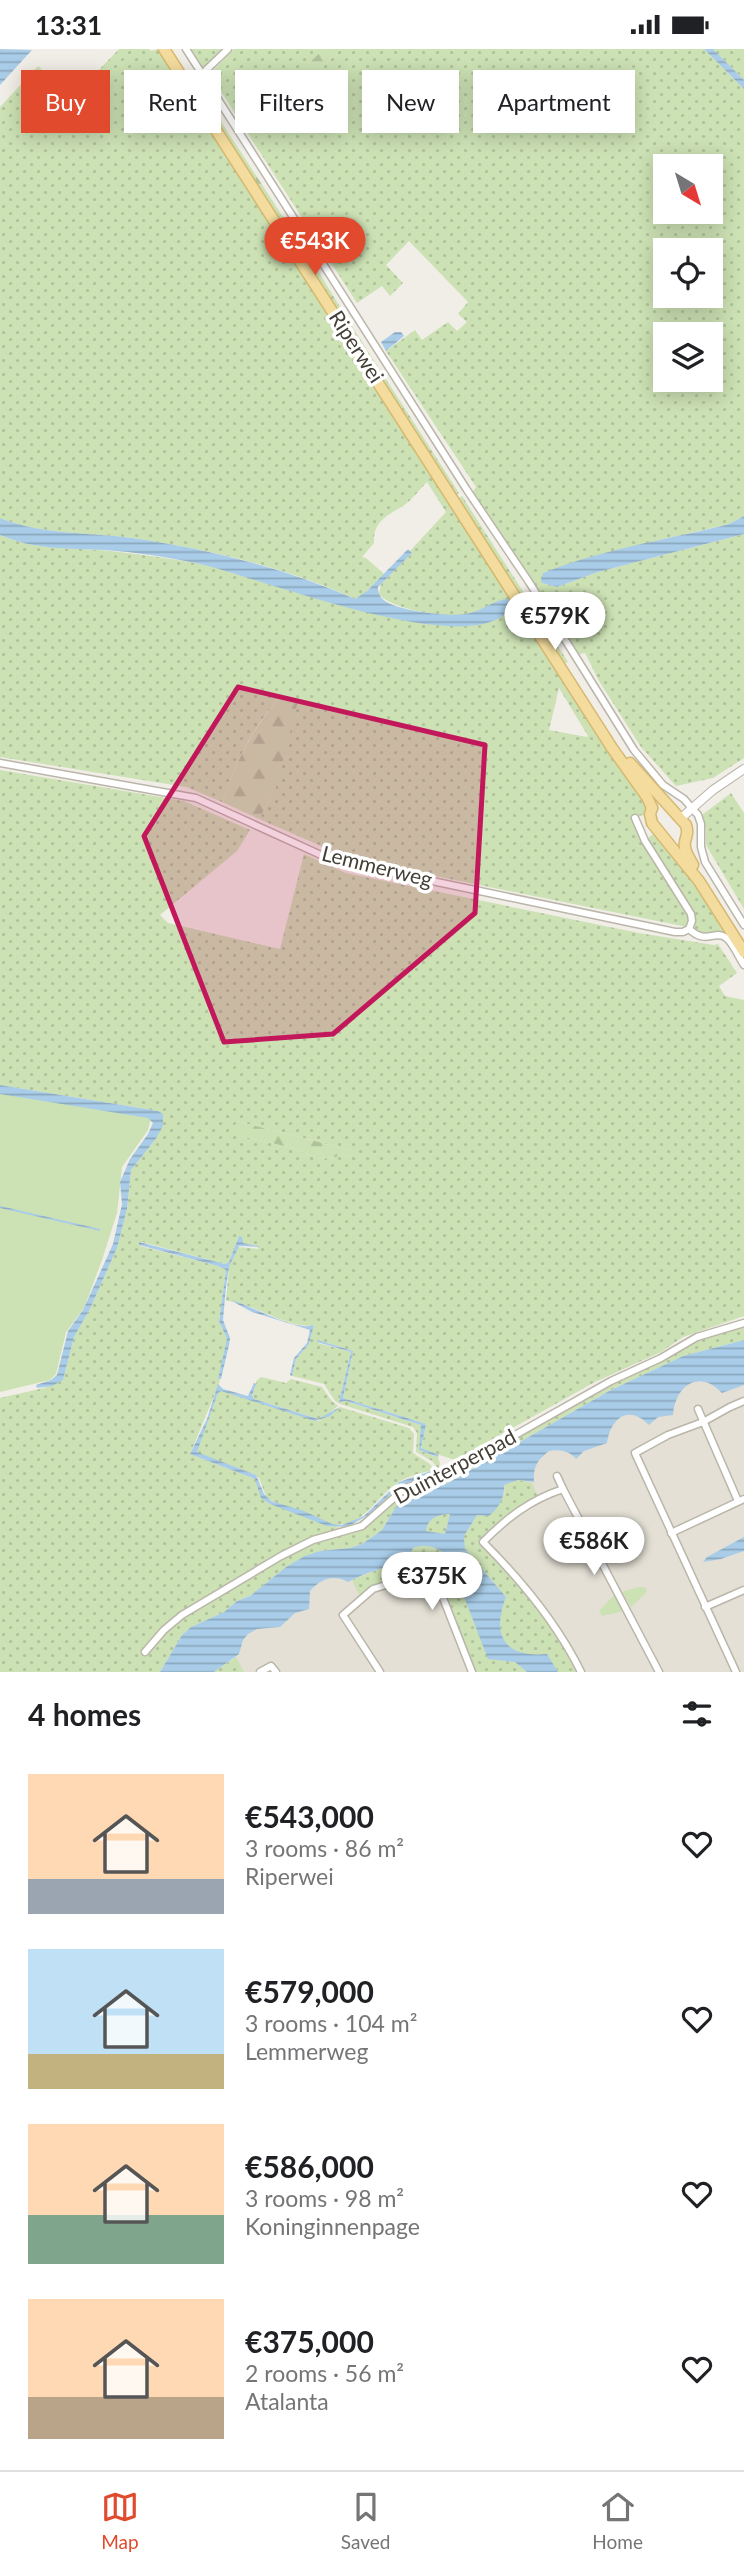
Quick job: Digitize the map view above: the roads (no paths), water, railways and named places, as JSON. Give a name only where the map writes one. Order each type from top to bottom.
[{"type":"main road","name":"Riperwei","points":[[164,49],[178,70]]},
{"type":"main road","name":"Riperwei","points":[[218,133],[611,744]]},
{"type":"main road","points":[[611,744],[688,829],[686,851],[699,881]]},
{"type":"main road","points":[[611,744],[652,808],[650,818],[654,826],[699,881],[744,952]]},
{"type":"main road","points":[[652,808],[658,804],[670,807]]},
{"type":"main road","points":[[668,841],[677,845],[685,842]]},
{"type":"street","name":"Riperwei","points":[[186,49],[199,70]]},
{"type":"street","points":[[209,70],[228,49]]},
{"type":"street","name":"Riperwei","points":[[221,104],[640,758],[663,785],[692,808]]},
{"type":"street","name":"Lemmerweg","points":[[0,763],[196,798],[332,860],[675,932],[689,929],[701,937],[721,935],[726,937],[744,965]]},
{"type":"street","points":[[680,819],[713,790],[744,769]]},
{"type":"street","points":[[692,808],[700,820],[705,862],[744,925]]},
{"type":"street","points":[[635,818],[641,835],[690,912],[692,921],[689,929]]},
{"type":"street","points":[[641,835],[654,826]]},
{"type":"street","name":"Duinterperpad","points":[[145,1652],[164,1630],[182,1615],[281,1556],[313,1540],[362,1526],[404,1489],[446,1474],[697,1336],[744,1323]]},
{"type":"street","points":[[736,1672],[635,1453],[744,1401]]},
{"type":"street","points":[[671,1533],[741,1500],[698,1409]]},
{"type":"street","points":[[557,1476],[659,1672]]},
{"type":"street","points":[[563,1489],[520,1508],[483,1542],[531,1594],[561,1636],[581,1672]]},
{"type":"street","points":[[380,1672],[344,1615],[376,1588],[428,1572],[434,1575],[472,1672]]},
{"type":"street","points":[[705,1607],[744,1590]]},
{"type":"street","points":[[260,1672],[271,1666],[276,1672]]},
{"type":"water","points":[[0,49],[32,50],[0,85]]},
{"type":"water","points":[[704,49],[713,49],[744,80],[744,89]]},
{"type":"water","points":[[395,332],[401,332],[404,336],[386,351],[381,342]]},
{"type":"water","points":[[744,516],[744,534],[598,572],[557,587],[542,583],[541,580],[543,573],[565,565],[611,551],[729,524]]},
{"type":"water","points":[[0,518],[49,530],[132,538],[218,554],[274,569],[355,599],[367,591],[408,549],[412,553],[378,587],[382,598],[392,605],[424,612],[458,615],[471,613],[505,599],[514,602],[495,621],[460,626],[415,623],[313,598],[195,563],[128,552],[52,547],[13,540],[0,535]]},
{"type":"water","points":[[0,1085],[163,1114],[163,1126],[155,1140],[131,1170],[127,1209],[117,1248],[90,1309],[74,1337],[63,1380],[52,1386],[37,1388],[36,1385],[57,1375],[68,1331],[83,1310],[113,1244],[122,1204],[120,1182],[130,1159],[153,1123],[148,1118],[0,1094]]},
{"type":"water","points":[[0,1208],[100,1229],[100,1231]]},
{"type":"water","points":[[239,1236],[242,1237],[243,1243],[262,1247],[239,1246],[229,1267],[223,1320],[230,1338],[221,1379],[218,1379],[227,1339],[219,1321],[226,1270],[139,1245],[139,1242],[225,1264],[229,1262]]},
{"type":"water","points":[[230,1300],[295,1325],[314,1325],[309,1344],[296,1359],[292,1376],[294,1358],[307,1343],[310,1330],[252,1312]]},
{"type":"water","points":[[318,1340],[353,1351],[343,1398],[423,1423],[426,1425],[421,1448],[439,1455],[438,1457],[419,1450],[421,1425],[346,1401],[339,1402],[351,1352],[317,1342]]},
{"type":"water","points":[[744,1340],[744,1385],[722,1393],[705,1382],[697,1381],[683,1389],[678,1396],[673,1415],[658,1417],[649,1425],[634,1415],[622,1417],[612,1427],[607,1443],[584,1451],[576,1459],[564,1451],[549,1451],[537,1464],[534,1482],[518,1480],[504,1485],[501,1502],[496,1509],[489,1516],[477,1515],[464,1536],[465,1549],[506,1597],[500,1623],[505,1642],[521,1652],[547,1654],[558,1672],[527,1672],[515,1662],[488,1659],[450,1560],[429,1546],[418,1546],[413,1548],[410,1557],[348,1582],[333,1578],[319,1583],[310,1591],[309,1609],[295,1613],[280,1627],[257,1629],[248,1634],[239,1654],[214,1672],[160,1672],[182,1635],[191,1627],[250,1596],[286,1567],[320,1551],[362,1544],[382,1530],[397,1505],[407,1496],[448,1483],[609,1391],[683,1356]],"holes":[[[450,1514],[445,1534],[426,1531],[434,1518]]]},
{"type":"water","points":[[254,1383],[254,1399],[318,1419],[340,1407],[330,1416],[315,1421],[221,1391],[218,1393],[197,1452],[256,1475],[264,1494],[271,1501],[304,1511],[332,1524],[342,1525],[364,1516],[399,1482],[434,1470],[436,1473],[400,1486],[374,1512],[347,1527],[327,1526],[270,1504],[261,1498],[255,1479],[190,1454],[207,1419],[218,1384],[223,1389],[248,1396]]},
{"type":"water","points":[[744,1537],[744,1551],[703,1562],[707,1557]]}]
